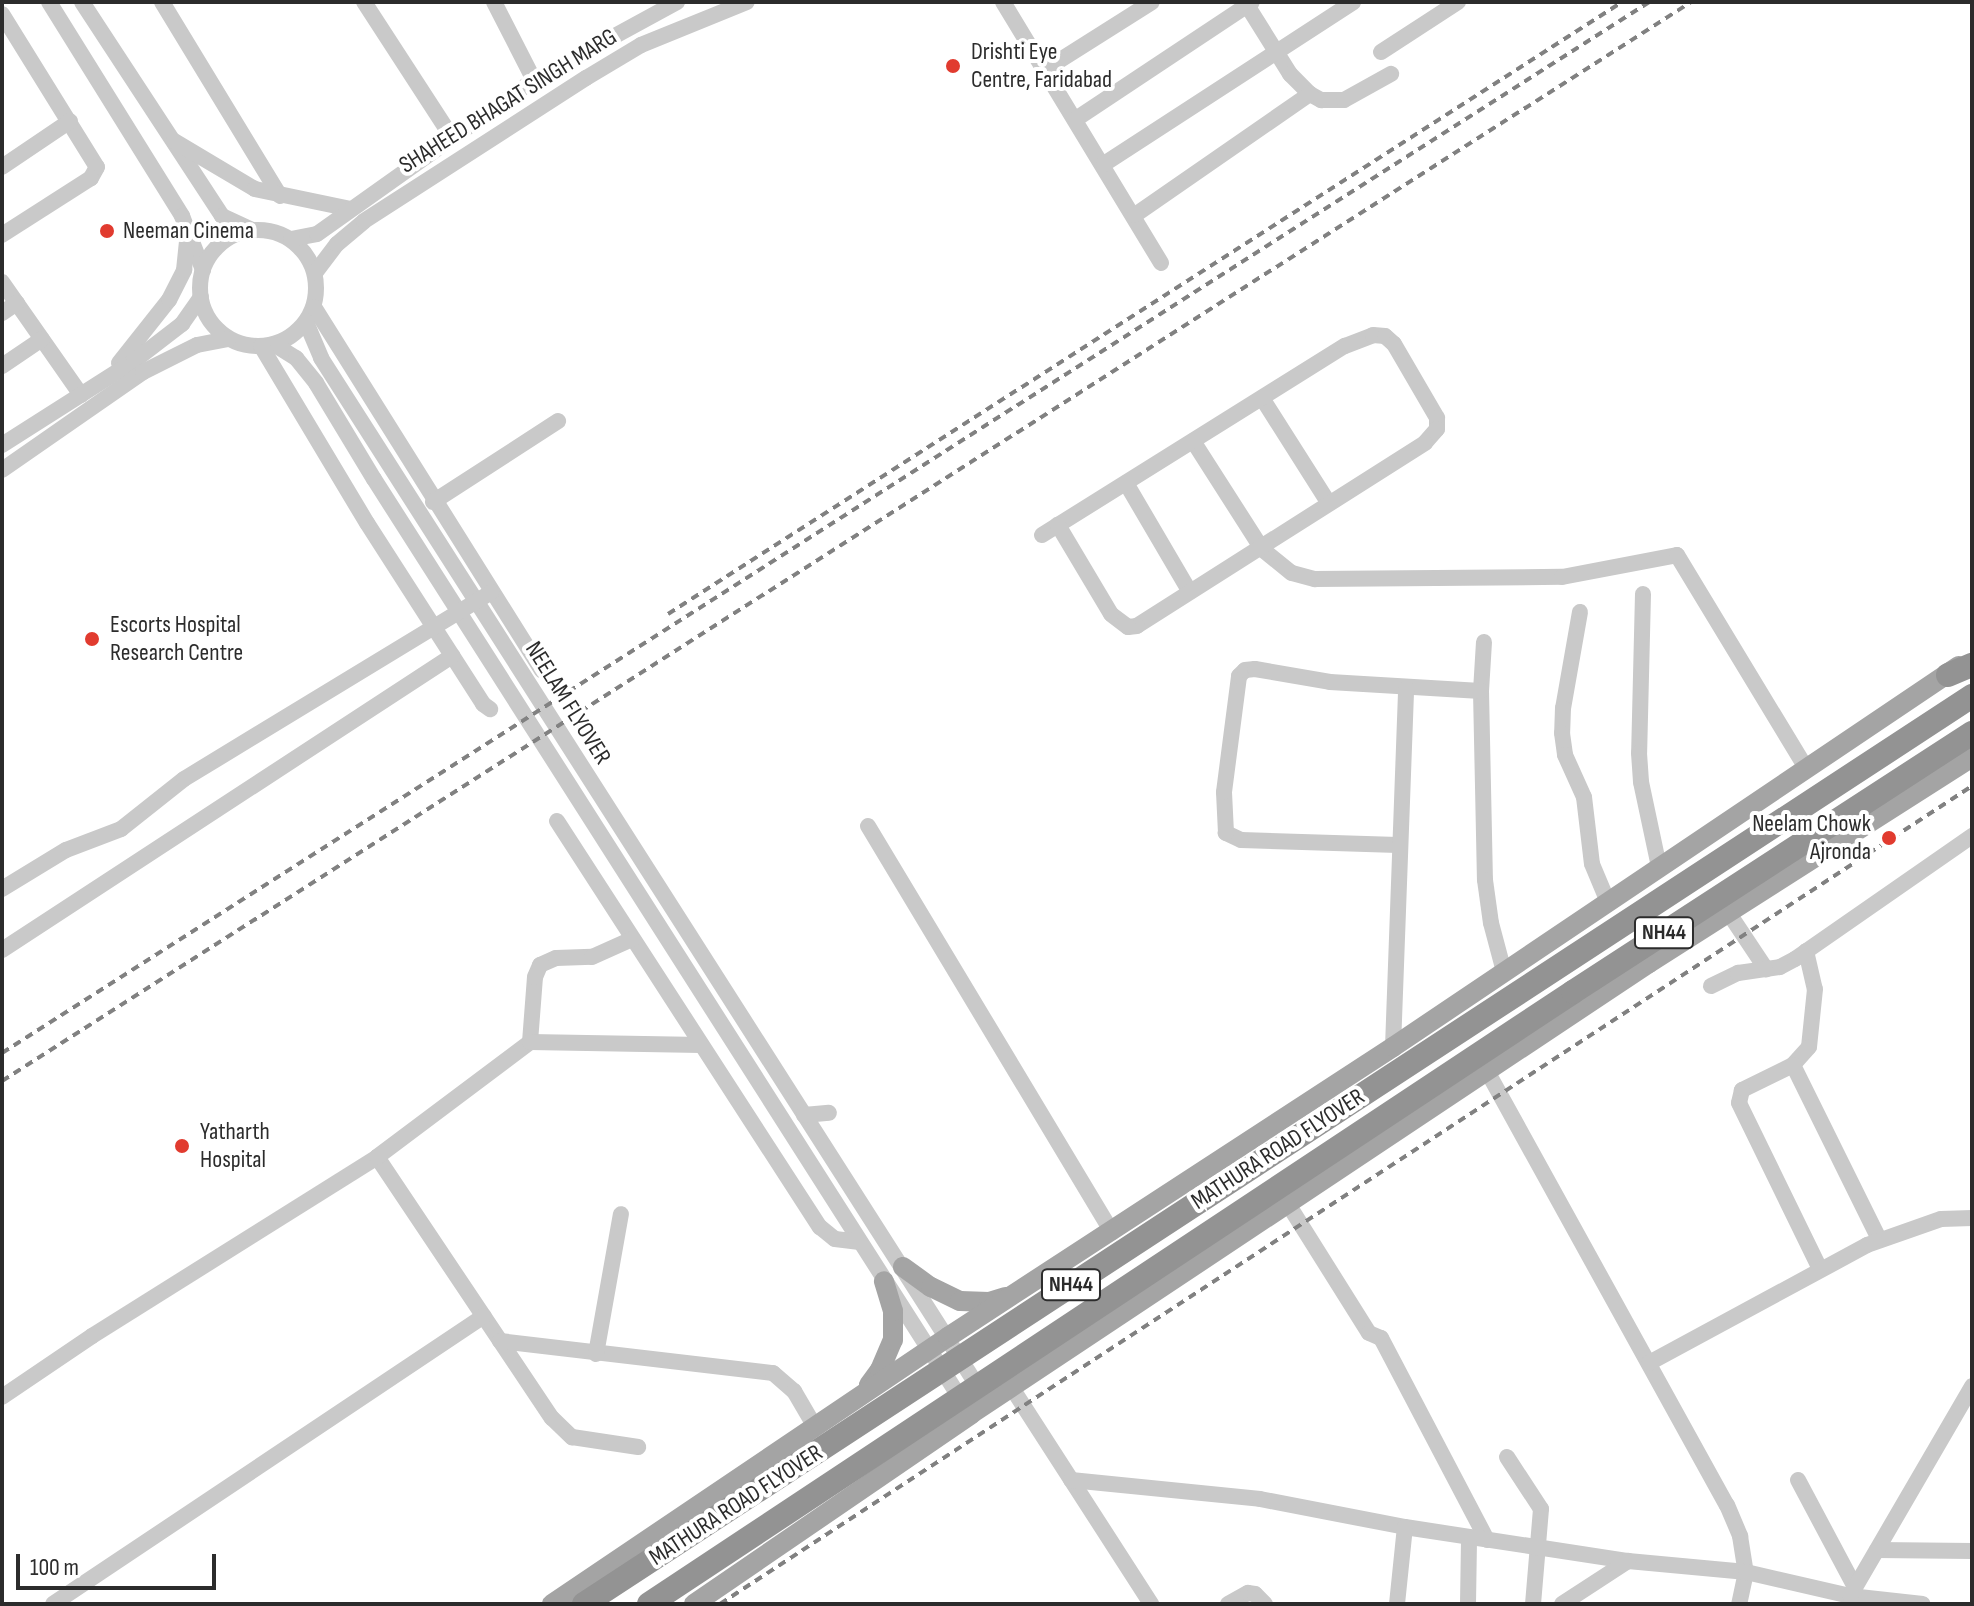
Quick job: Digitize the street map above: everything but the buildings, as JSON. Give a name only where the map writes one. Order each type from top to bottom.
[{"type":"highway","points":[[1948,675],[1972,665]]},
{"type":"highway","name":"MATHURA ROAD FLYOVER","points":[[584,1604],[1972,696]]},
{"type":"highway","name":"NH44","points":[[1754,875],[1972,733]]},
{"type":"highway","points":[[1649,963],[1754,875]]},
{"type":"highway","name":"MATHURA ROAD FLYOVER","points":[[649,1604],[1754,875]]},
{"type":"main road","points":[[552,1604],[948,1337],[1393,1047],[1972,656]]},
{"type":"main road","points":[[694,1604],[1070,1348],[1649,963],[1972,757]]},
{"type":"main road","points":[[903,1267],[931,1287],[960,1301],[989,1302],[1022,1290]]},
{"type":"main road","points":[[859,1398],[880,1370],[893,1340],[893,1311],[884,1281]]},
{"type":"main road","points":[[1022,1290],[1035,1326],[1057,1347],[1070,1348]]},
{"type":"main road","points":[[881,1383],[897,1385],[912,1398],[920,1415],[923,1447]]},
{"type":"street","points":[[49,2],[147,156],[186,227],[203,270]]},
{"type":"street","points":[[82,2],[222,216],[250,229]]},
{"type":"street","points":[[162,2],[280,196]]},
{"type":"street","points":[[364,2],[453,139]]},
{"type":"street","points":[[494,2],[534,80]]},
{"type":"street","name":"SHAHEED BHAGAT SINGH MARG","points":[[291,239],[317,234],[534,80],[677,2]]},
{"type":"street","name":"SHAHEED BHAGAT SINGH MARG","points":[[315,273],[337,244],[364,221],[586,78],[641,45],[747,2]]},
{"type":"street","points":[[1003,2],[1135,215],[1161,263]]},
{"type":"street","points":[[1046,69],[1152,2]]},
{"type":"street","points":[[1104,164],[1353,2]]},
{"type":"street","points":[[1381,52],[1458,2]]},
{"type":"street","points":[[1076,119],[1248,3],[1290,74],[1310,94],[1321,100],[1344,100],[1391,74]]},
{"type":"street","points":[[2,14],[94,159],[95,173],[2,235]]},
{"type":"street","points":[[1135,215],[1310,94]]},
{"type":"street","points":[[2,167],[70,121]]},
{"type":"street","points":[[170,138],[255,189],[351,209]]},
{"type":"street","points":[[105,379],[169,300],[184,270],[186,227]]},
{"type":"street","points":[[2,470],[143,372],[197,345],[228,339],[268,346],[310,314],[317,294],[315,273],[306,253],[291,239],[270,230],[250,229],[227,237],[212,251],[203,270],[201,297],[209,321],[228,339]]},
{"type":"street","points":[[2,282],[81,395]]},
{"type":"street","points":[[2,445],[105,379],[182,324],[201,297]]},
{"type":"street","points":[[2,313],[17,303]]},
{"type":"street","points":[[310,314],[542,670]]},
{"type":"street","name":"NEELAM FLYOVER","points":[[310,314],[321,358],[699,969]]},
{"type":"street","points":[[1042,535],[1058,525],[1126,483],[1262,398],[1359,339],[1385,336],[1394,344],[1431,402],[1437,418],[1437,429],[1425,443],[1137,626],[1128,627],[1119,623],[1058,525]]},
{"type":"street","points":[[2,366],[42,339]]},
{"type":"street","points":[[268,346],[367,523],[436,625],[483,704],[490,709]]},
{"type":"street","name":"NEELAM FLYOVER","points":[[268,346],[296,358],[316,383],[374,479],[699,969]]},
{"type":"street","points":[[1262,398],[1328,502]]},
{"type":"street","points":[[433,502],[558,421]]},
{"type":"street","points":[[1193,441],[1262,549],[1292,573],[1315,579],[1562,577],[1677,555],[1806,768]]},
{"type":"street","points":[[1126,483],[1190,592]]},
{"type":"street","points":[[2,889],[66,850],[121,829],[184,779],[492,592]]},
{"type":"street","points":[[1643,594],[1639,753],[1641,782],[1659,867]]},
{"type":"street","points":[[1580,612],[1563,708],[1562,733],[1565,755],[1584,797],[1592,864],[1608,902]]},
{"type":"street","points":[[1484,642],[1481,691],[1485,880],[1491,923],[1504,972]]},
{"type":"street","points":[[2,950],[452,656]]},
{"type":"street","points":[[1398,845],[1232,838],[1224,826],[1224,792],[1239,676],[1245,670],[1406,688],[1481,691]]},
{"type":"street","points":[[1393,1047],[1406,688]]},
{"type":"street","points":[[557,821],[820,1227],[835,1239],[860,1242]]},
{"type":"street","points":[[868,826],[1112,1232]]},
{"type":"street","points":[[1711,986],[1738,973],[1780,967],[1972,836]]},
{"type":"street","points":[[1728,912],[1766,969]]},
{"type":"street","points":[[530,1042],[535,977],[540,965],[556,958],[592,957],[632,939]]},
{"type":"street","points":[[1806,951],[1815,989],[1812,1035],[1805,1056],[1793,1065],[1749,1085],[1742,1090],[1739,1103],[1820,1269]]},
{"type":"street","points":[[699,969],[804,1115],[948,1337],[980,1409]]},
{"type":"street","points":[[699,969],[928,1351],[980,1409]]},
{"type":"street","points":[[2,1397],[92,1336],[377,1157],[530,1042],[701,1045]]},
{"type":"street","points":[[1793,1065],[1879,1239]]},
{"type":"street","points":[[1487,1071],[1727,1505],[1740,1536],[1746,1572],[1739,1604]]},
{"type":"street","points":[[804,1115],[829,1113]]},
{"type":"street","points":[[377,1157],[565,1432],[585,1439],[638,1447]]},
{"type":"street","points":[[1288,1204],[1369,1333],[1381,1338],[1487,1540]]},
{"type":"street","points":[[596,1354],[621,1214]]},
{"type":"street","points":[[1649,1363],[1879,1239],[1941,1219],[1972,1218]]},
{"type":"street","points":[[53,1604],[484,1316]]},
{"type":"street","points":[[500,1341],[773,1373],[794,1391],[815,1427]]},
{"type":"street","points":[[1851,1596],[1972,1386]]},
{"type":"street","points":[[1012,1388],[1151,1604]]},
{"type":"street","points":[[1507,1457],[1541,1509],[1533,1604]]},
{"type":"street","points":[[1071,1480],[1260,1499],[1487,1540],[1538,1545],[1628,1561],[1746,1572],[1851,1596],[1923,1604]]},
{"type":"street","points":[[1798,1480],[1851,1596]]},
{"type":"street","points":[[1397,1604],[1405,1527]]},
{"type":"street","points":[[1468,1604],[1469,1537]]},
{"type":"street","points":[[1877,1550],[1972,1551]]},
{"type":"street","points":[[1562,1604],[1628,1561]]},
{"type":"street","points":[[1228,1604],[1248,1593],[1255,1594],[1265,1604]]},
{"type":"railway","points":[[668,614],[1622,2]]},
{"type":"railway","points":[[2,1053],[1649,2]]},
{"type":"railway","points":[[2,1081],[1691,2]]},
{"type":"railway","points":[[720,1604],[1972,786]]},
{"type":"place","name":"Drishti Eye Centre, Faridabad","points":[[953,66]]},
{"type":"place","name":"Neeman Cinema","points":[[107,231]]},
{"type":"place","name":"Escorts Hospital Research Centre","points":[[92,639]]},
{"type":"place","name":"Neelam Chowk Ajronda","points":[[1889,838]]},
{"type":"place","name":"Yatharth Hospital","points":[[182,1146]]}]
